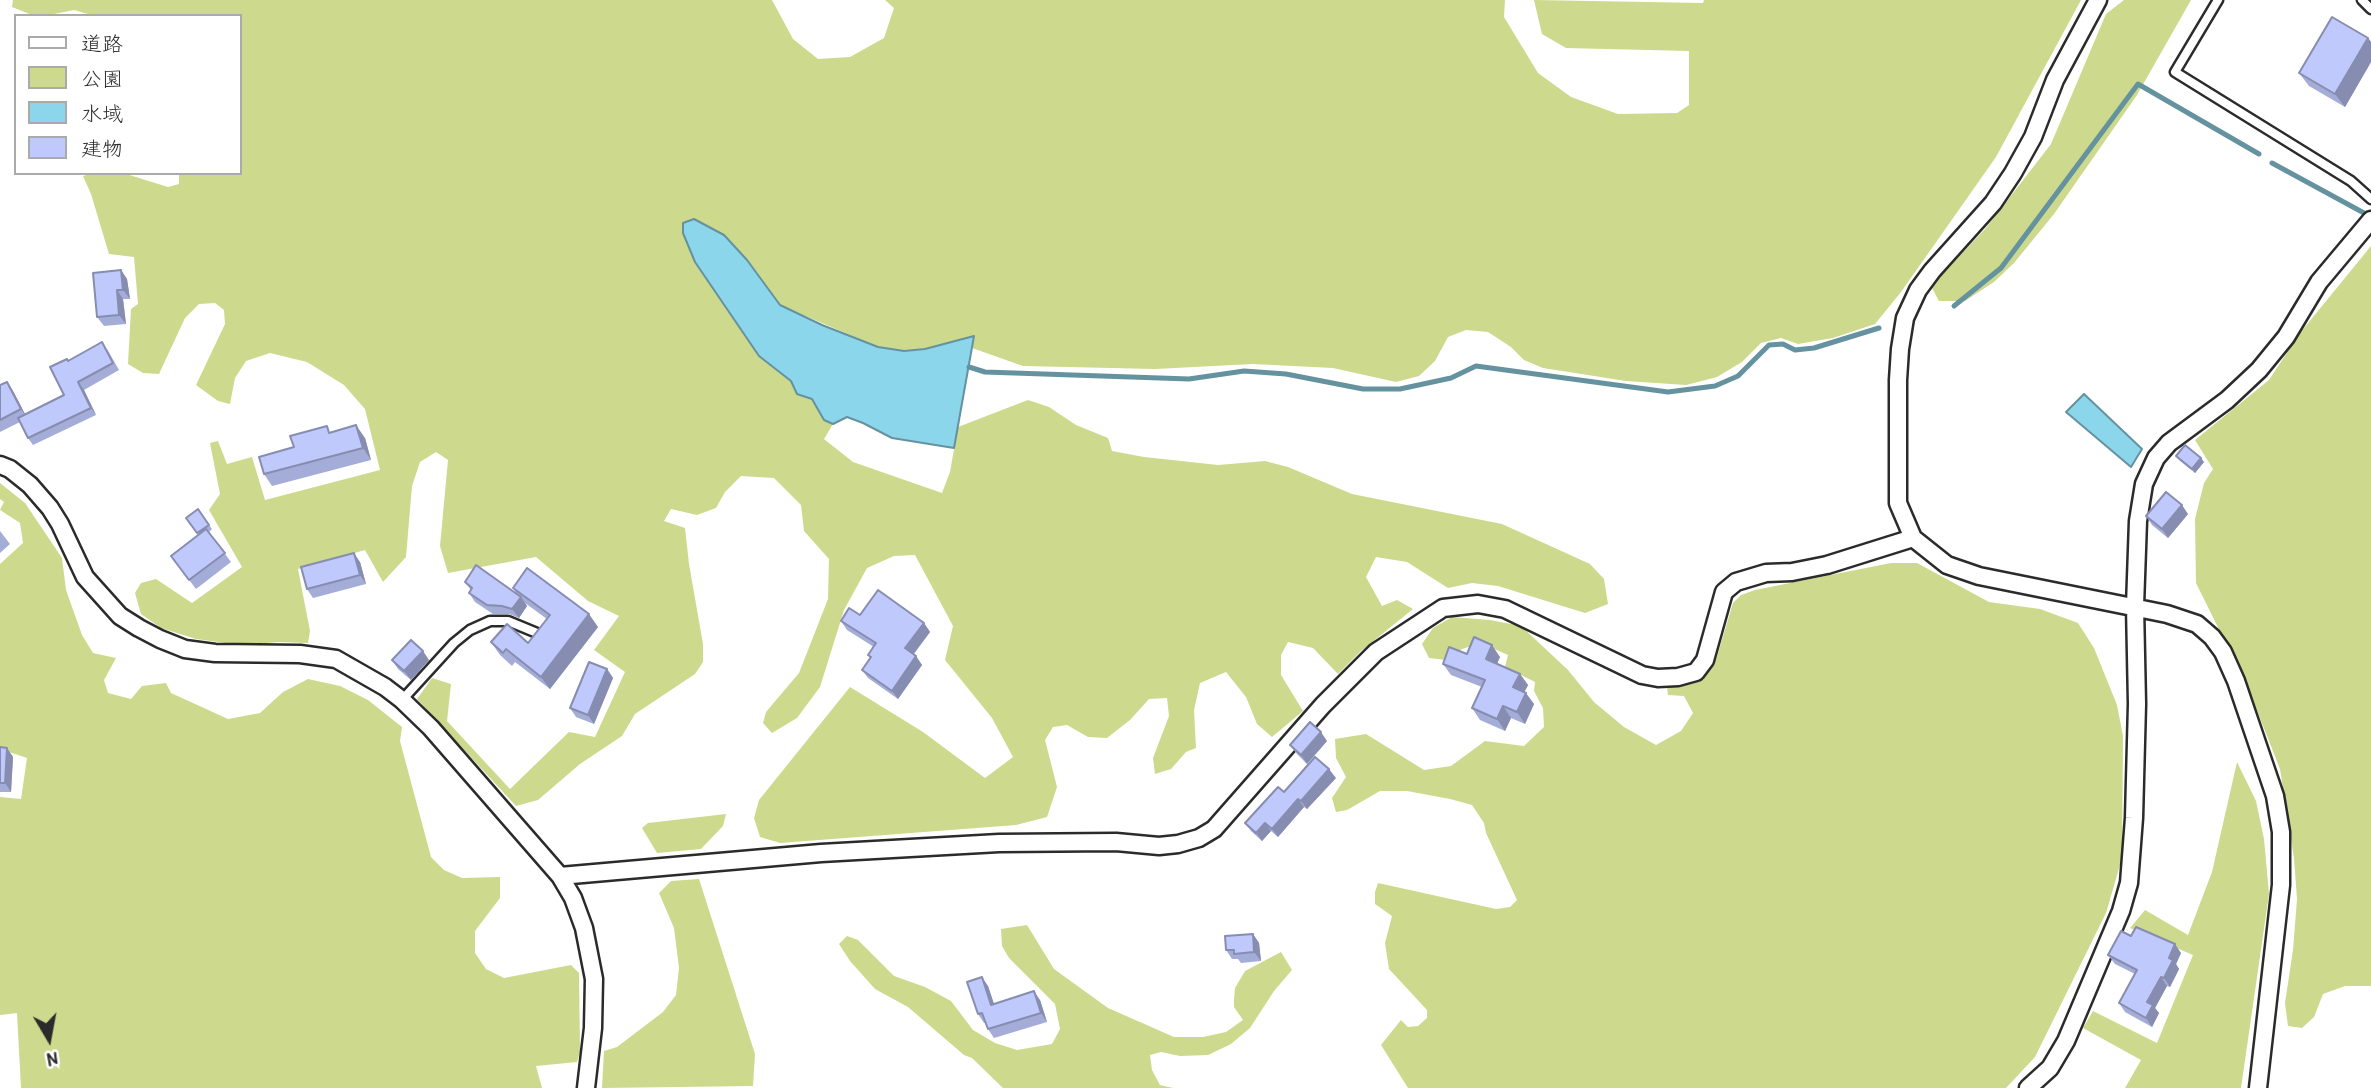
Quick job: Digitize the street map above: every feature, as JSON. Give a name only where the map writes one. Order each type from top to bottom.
[{"type":"street","points":[[2098,0],[2055,80],[2033,137],[2013,173],[1993,203],[1932,271],[1918,290],[1905,318],[1898,380],[1898,503],[1913,538],[1947,565],[1979,576],[2135,606],[2197,624],[2212,637],[2223,652],[2236,681],[2275,796],[2281,832],[2281,885],[2258,1088]]},
{"type":"street","points":[[2028,1088],[2050,1068],[2066,1041],[2121,911],[2129,883],[2135,805],[2135,606],[2138,521],[2144,484],[2156,458],[2169,443],[2227,400],[2259,370],[2286,337],[2319,282],[2371,220]]},
{"type":"street","points":[[0,465],[30,485],[50,508],[85,577],[120,616],[139,628],[186,649],[215,653],[300,654],[336,659],[402,700],[430,728],[561,876],[576,908],[592,960],[593,1028],[586,1088]]},
{"type":"street","points":[[561,876],[821,853],[999,843],[1116,842],[1159,846],[1178,844],[1199,838],[1214,829],[1323,705],[1376,652],[1443,608],[1478,604],[1505,609],[1642,675],[1658,678],[1678,677],[1696,672],[1705,660],[1724,592],[1736,582],[1766,573],[1791,572],[1827,565],[1913,538]]},
{"type":"lane","points":[[2218,0],[2175,72],[2351,181],[2371,199]]},
{"type":"lane","points":[[2362,0],[2371,9]]},
{"type":"lane","points":[[402,700],[454,643],[470,630],[490,621],[508,621],[537,633]]},
{"type":"green space","points":[[13,0],[772,0],[793,39],[818,59],[850,57],[884,38],[894,8],[885,0],[1505,0],[1504,17],[1538,73],[1571,97],[1618,114],[1677,113],[1689,105],[1689,51],[1566,48],[1542,34],[1534,0],[1703,3],[1704,0],[2081,0],[1996,157],[1901,292],[1875,324],[1833,338],[1798,344],[1781,338],[1761,343],[1742,362],[1717,377],[1686,385],[1626,381],[1543,368],[1524,360],[1511,347],[1488,332],[1466,330],[1448,337],[1435,361],[1419,376],[1396,382],[1333,368],[1253,364],[1155,369],[1023,366],[972,348],[973,336],[925,349],[904,351],[878,347],[780,305],[747,260],[695,262],[759,356],[791,381],[797,394],[812,399],[824,420],[833,424],[824,439],[853,462],[942,493],[950,472],[958,427],[1028,400],[1049,407],[1076,425],[1108,438],[1112,451],[1218,465],[1265,461],[1288,467],[1352,494],[1502,524],[1590,564],[1604,579],[1608,604],[1585,613],[1498,586],[1472,583],[1448,588],[1407,562],[1376,557],[1366,577],[1382,606],[1397,600],[1413,609],[1361,651],[1338,674],[1313,648],[1288,642],[1281,655],[1281,675],[1303,711],[1272,737],[1257,724],[1246,697],[1226,672],[1200,683],[1194,710],[1196,748],[1186,752],[1171,769],[1155,774],[1153,758],[1169,716],[1167,698],[1149,699],[1130,720],[1107,738],[1088,737],[1067,725],[1053,727],[1045,740],[1057,787],[1047,817],[1016,825],[780,843],[760,837],[754,818],[759,800],[850,687],[923,732],[985,778],[1013,757],[992,718],[945,660],[953,626],[915,555],[894,556],[867,568],[844,610],[820,687],[797,718],[772,733],[763,723],[766,712],[799,673],[828,599],[829,559],[804,531],[801,505],[774,478],[741,476],[725,492],[716,508],[697,515],[671,509],[664,521],[685,528],[703,644],[703,662],[695,674],[635,714],[622,736],[580,764],[538,800],[516,806],[417,699],[432,678],[451,684],[447,721],[510,789],[569,732],[595,737],[625,672],[594,650],[619,616],[588,601],[536,557],[448,573],[440,546],[448,460],[436,452],[420,462],[412,486],[406,557],[383,582],[365,550],[298,569],[310,631],[308,643],[241,645],[196,639],[161,628],[141,614],[135,593],[141,583],[156,579],[192,603],[242,567],[209,510],[220,494],[210,443],[218,441],[227,464],[252,457],[265,500],[380,470],[365,409],[344,385],[307,362],[270,353],[246,361],[235,378],[230,404],[218,401],[196,385],[225,324],[224,310],[215,303],[199,304],[185,318],[159,374],[143,373],[128,364],[131,309],[138,304],[134,257],[109,254],[83,176],[129,175],[168,187],[179,184],[179,175],[242,175],[242,14],[88,14],[74,10],[54,14],[30,14],[12,7]]},
{"type":"green space","points":[[2124,0],[2191,0],[2137,95],[2054,214],[2014,263],[1994,282],[1965,301],[1939,301],[1931,286],[1986,228],[2051,144],[2106,14]]},
{"type":"green space","points":[[2371,246],[2371,986],[2345,986],[2323,994],[2314,1017],[2302,1028],[2288,1026],[2285,1003],[2297,899],[2294,858],[2280,769],[2249,690],[2196,583],[2195,519],[2204,483],[2213,469],[2195,440],[2269,380],[2300,333]]},
{"type":"green space","points":[[0,483],[25,503],[62,558],[66,590],[82,635],[93,653],[116,658],[104,680],[108,693],[131,699],[142,686],[166,683],[171,693],[228,719],[260,713],[283,692],[308,679],[340,686],[368,700],[402,727],[400,741],[431,857],[444,870],[462,878],[500,877],[500,898],[475,931],[475,953],[486,969],[504,978],[571,965],[579,973],[580,1052],[577,1062],[536,1066],[542,1088],[21,1088],[17,1013],[0,1015],[0,797],[21,799],[27,758],[0,749],[0,564],[23,543],[20,523],[0,510],[4,502],[0,499]]},
{"type":"green space","points":[[1891,563],[1917,563],[1989,602],[2040,609],[2078,623],[2094,648],[2117,705],[2123,736],[2122,858],[2106,913],[2035,1057],[2006,1088],[1408,1088],[1381,1045],[1401,1020],[1408,1027],[1418,1026],[1427,1018],[1427,1010],[1389,969],[1385,943],[1392,916],[1375,904],[1378,883],[1496,909],[1510,907],[1517,900],[1486,833],[1484,823],[1472,805],[1407,791],[1380,791],[1347,810],[1336,812],[1332,798],[1346,777],[1336,758],[1335,739],[1366,734],[1424,770],[1451,766],[1485,741],[1524,746],[1544,727],[1543,708],[1534,691],[1535,682],[1505,667],[1508,655],[1481,643],[1462,649],[1446,660],[1429,658],[1422,644],[1433,628],[1452,617],[1521,626],[1568,670],[1594,702],[1624,727],[1656,745],[1681,731],[1693,713],[1684,696],[1668,695],[1667,687],[1694,683],[1705,677],[1716,660],[1733,603],[1741,595]]},
{"type":"green space","points":[[2237,762],[2256,801],[2264,839],[2269,894],[2241,1088],[2125,1088],[2141,1060],[2083,1028],[2093,1011],[2157,1043],[2193,955],[2130,928],[2145,910],[2188,935],[2212,872]]},
{"type":"green space","points":[[726,814],[723,826],[701,849],[657,853],[642,828],[648,823]]},
{"type":"green space","points":[[699,879],[755,1054],[753,1086],[602,1088],[604,1051],[617,1047],[663,1012],[676,995],[679,968],[674,928],[659,893],[671,881]]},
{"type":"green space","points":[[1027,925],[1054,969],[1108,1008],[1174,1037],[1203,1037],[1226,1032],[1243,1020],[1234,1007],[1234,1000],[1235,988],[1245,971],[1281,952],[1292,970],[1274,991],[1250,1028],[1231,1044],[1208,1055],[1180,1056],[1161,1052],[1150,1055],[1152,1070],[1160,1085],[1173,1088],[1003,1088],[972,1058],[964,1055],[908,1007],[875,989],[839,944],[847,936],[858,940],[894,976],[925,987],[951,1001],[973,1030],[995,1043],[1017,1050],[1052,1044],[1060,1029],[1055,1004],[1009,958],[1002,946],[1001,929]]},
{"type":"water","points":[[694,219],[724,235],[747,260],[780,305],[822,325],[878,347],[904,351],[925,349],[974,336],[954,448],[892,438],[847,417],[833,424],[824,420],[812,399],[797,394],[791,381],[759,356],[695,262],[683,233],[683,223]]},
{"type":"water","points":[[2084,394],[2142,449],[2131,467],[2066,412]]},
{"type":"building","points":[[2332,17],[2368,38],[2335,94],[2299,73]]},
{"type":"building","points":[[121,270],[123,290],[117,290],[119,315],[97,317],[93,273]]},
{"type":"building","points":[[102,342],[113,363],[78,382],[91,408],[28,438],[18,418],[64,395],[50,367],[67,359],[68,361]]},
{"type":"building","points":[[7,382],[21,409],[0,420],[0,385]]},
{"type":"building","points":[[356,425],[363,448],[264,474],[259,457],[294,447],[290,436],[327,426],[329,433]]},
{"type":"building","points":[[2185,445],[2201,458],[2192,469],[2176,456]]},
{"type":"building","points":[[2166,492],[2182,505],[2162,529],[2146,516]]},
{"type":"building","points":[[198,509],[209,525],[197,533],[186,518]]},
{"type":"building","points":[[206,529],[225,553],[189,580],[171,556]]},
{"type":"building","points":[[354,553],[360,575],[307,589],[301,567]]},
{"type":"building","points":[[476,565],[521,597],[512,609],[487,605],[469,593],[472,588],[465,582]]},
{"type":"building","points":[[527,568],[589,614],[541,677],[506,649],[503,653],[491,642],[507,624],[528,643],[550,615],[513,588]]},
{"type":"building","points":[[878,590],[924,623],[905,648],[916,656],[892,691],[862,670],[876,643],[841,621],[849,608],[860,615]]},
{"type":"building","points":[[1474,637],[1492,645],[1486,659],[1520,674],[1513,687],[1526,693],[1517,712],[1503,706],[1497,719],[1472,708],[1485,680],[1443,664],[1449,647],[1467,654]]},
{"type":"building","points":[[411,640],[423,651],[404,671],[392,660]]},
{"type":"building","points":[[589,662],[607,669],[588,715],[570,708]]},
{"type":"building","points":[[1310,722],[1321,732],[1301,755],[1290,745]]},
{"type":"building","points":[[0,747],[7,748],[5,783],[0,783]]},
{"type":"building","points":[[1315,757],[1329,769],[1272,829],[1265,823],[1256,833],[1245,823],[1278,787],[1284,792]]},
{"type":"building","points":[[2136,927],[2175,944],[2169,958],[2173,960],[2147,1002],[2153,1005],[2146,1018],[2119,1003],[2137,970],[2108,955],[2121,931],[2131,936]]},
{"type":"building","points":[[1253,934],[1254,952],[1234,954],[1234,950],[1226,950],[1225,936]]},
{"type":"building","points":[[982,977],[991,1005],[1034,991],[1041,1013],[988,1029],[982,1013],[978,1014],[967,982]]},
{"type":"waterway","points":[[1954,306],[2001,268],[2138,84],[2259,154]]},
{"type":"waterway","points":[[2272,163],[2364,213]]},
{"type":"waterway","points":[[969,367],[985,372],[1189,379],[1244,371],[1286,374],[1363,389],[1400,389],[1451,378],[1476,366],[1668,392],[1715,386],[1738,376],[1769,345],[1783,344],[1795,350],[1814,348],[1879,328]]}]
